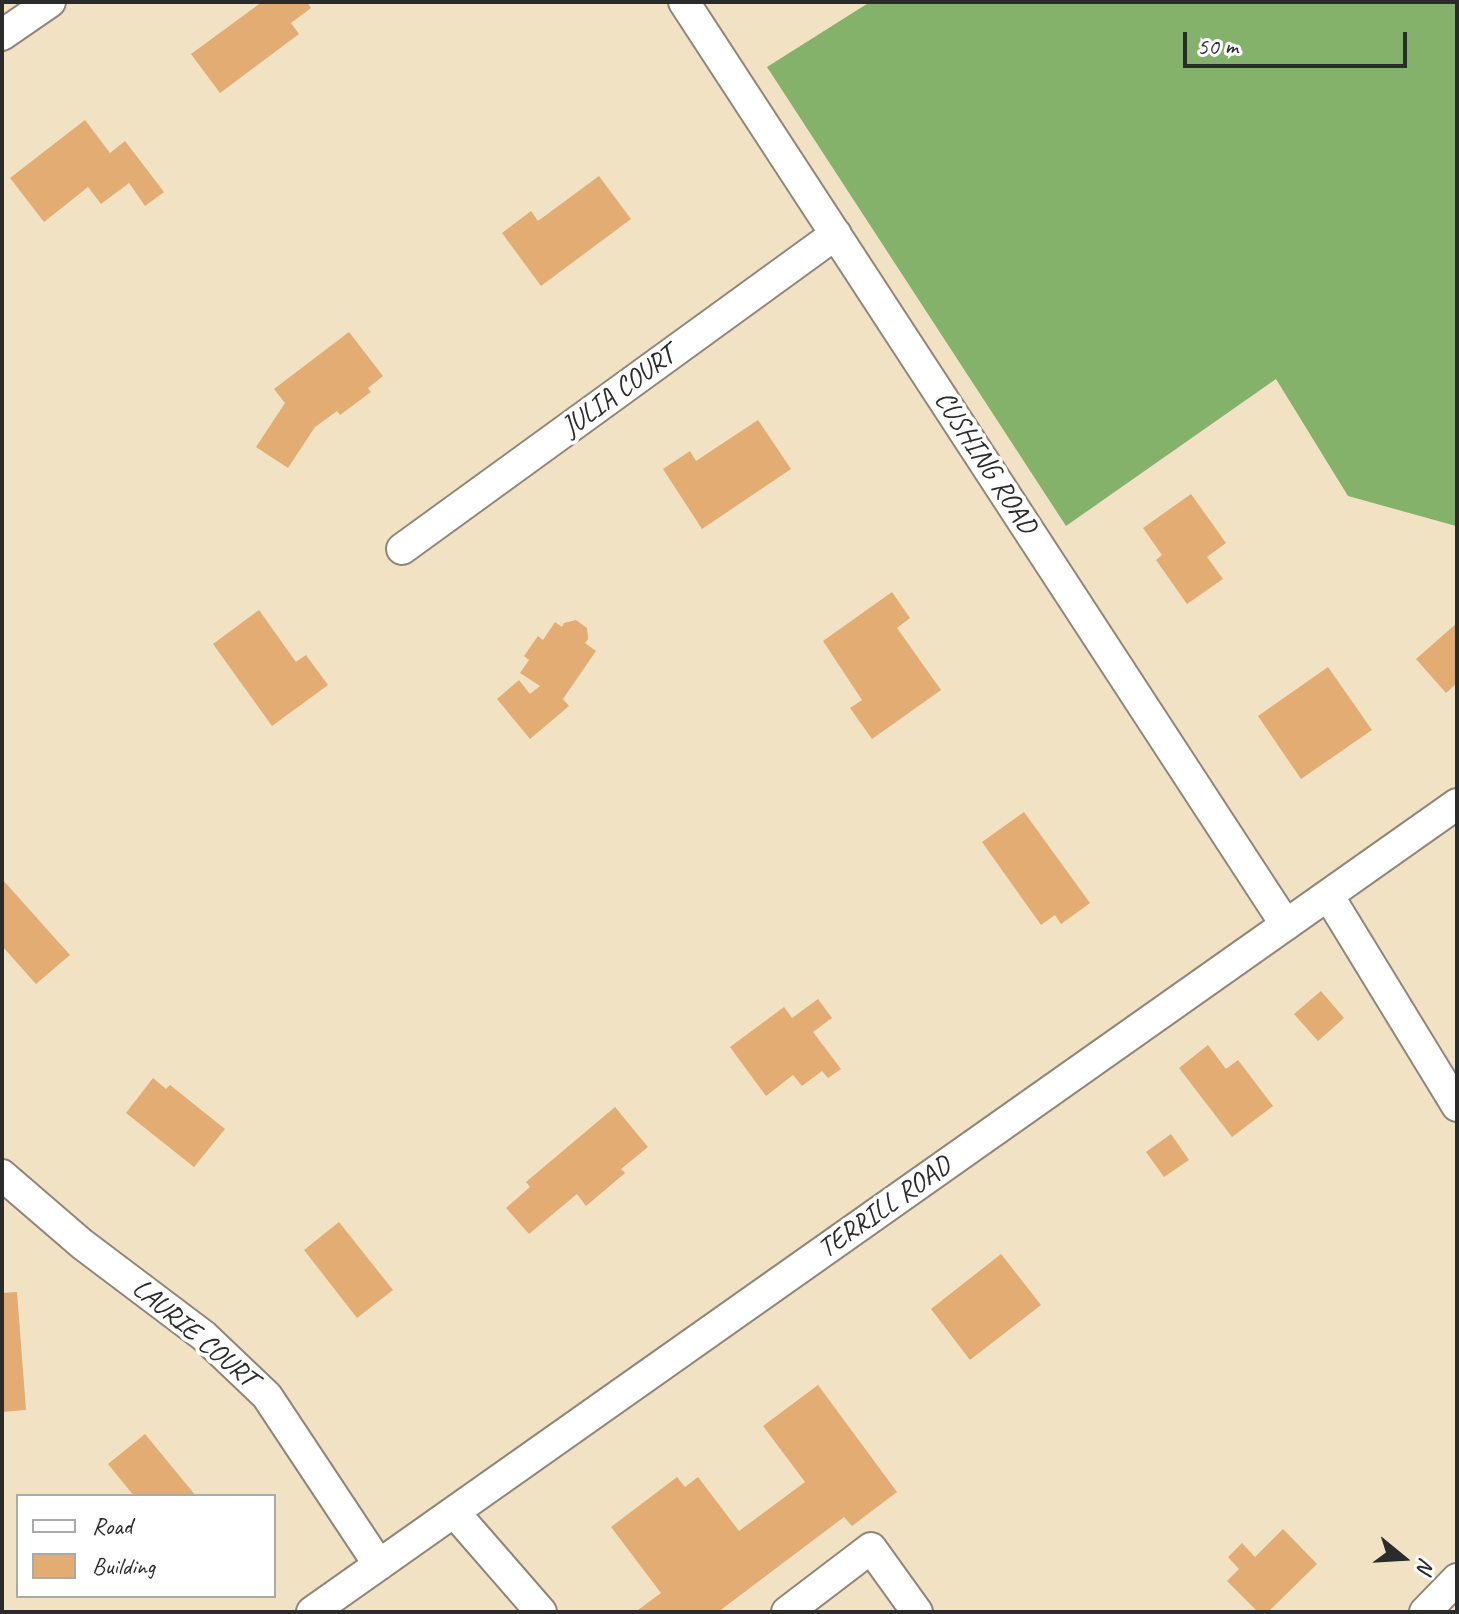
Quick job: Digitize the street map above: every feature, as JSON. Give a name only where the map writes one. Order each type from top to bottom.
[{"type":"street","points":[[2,35],[50,2]]},
{"type":"street","name":"CUSHING ROAD","points":[[684,2],[1286,925]]},
{"type":"street","name":"JULIA COURT","points":[[402,549],[836,234]]},
{"type":"street","name":"TERRILL ROAD","points":[[312,1612],[1457,804]]},
{"type":"street","points":[[1328,895],[1457,1106]]},
{"type":"street","name":"LAURIE COURT","points":[[2,1175],[82,1244],[204,1336],[267,1396],[379,1565]]},
{"type":"street","points":[[454,1512],[541,1612]]},
{"type":"street","points":[[787,1612],[871,1548],[917,1612]]},
{"type":"street","points":[[1425,1612],[1457,1579]]},
{"type":"green space","points":[[870,2],[1457,2],[1456,526],[1348,496],[1276,379],[1066,526],[767,67]]},
{"type":"building","points":[[262,2],[307,2],[311,8],[291,23],[299,34],[220,93],[191,54]]},
{"type":"building","points":[[85,120],[110,153],[125,141],[164,192],[145,206],[129,183],[101,204],[88,187],[44,222],[10,178]]},
{"type":"building","points":[[599,176],[631,219],[541,286],[502,233],[531,211],[538,221]]},
{"type":"building","points":[[349,332],[383,376],[368,388],[371,392],[340,415],[337,411],[315,427],[288,468],[256,447],[285,403],[274,389]]},
{"type":"building","points":[[758,420],[791,469],[702,529],[663,469],[690,451],[696,461]]},
{"type":"building","points":[[1191,494],[1226,543],[1207,557],[1223,579],[1187,604],[1156,560],[1162,555],[1143,528]]},
{"type":"building","points":[[892,592],[910,618],[897,628],[941,690],[872,739],[850,708],[862,700],[823,641]]},
{"type":"building","points":[[259,610],[296,662],[306,655],[328,685],[272,726],[213,644]]},
{"type":"building","points":[[576,620],[587,628],[588,639],[585,643],[596,651],[563,699],[569,706],[530,739],[497,699],[519,680],[530,694],[540,686],[520,673],[529,660],[524,656],[538,636],[543,640],[555,622],[562,627],[564,623]]},
{"type":"building","points":[[1457,623],[1457,683],[1446,693],[1416,659]]},
{"type":"building","points":[[1328,667],[1372,730],[1301,779],[1258,716]]},
{"type":"building","points":[[1024,812],[1090,903],[1061,924],[1055,915],[1041,925],[982,842]]},
{"type":"building","points":[[2,879],[70,955],[36,984],[2,946]]},
{"type":"building","points":[[1321,991],[1344,1018],[1318,1041],[1294,1014]]},
{"type":"building","points":[[818,999],[832,1018],[813,1032],[841,1069],[828,1078],[822,1071],[802,1086],[793,1075],[766,1096],[730,1047],[784,1007],[792,1018]]},
{"type":"building","points":[[1208,1045],[1226,1069],[1238,1060],[1273,1106],[1232,1137],[1179,1068]]},
{"type":"building","points":[[153,1078],[166,1089],[170,1085],[225,1129],[194,1167],[126,1113]]},
{"type":"building","points":[[615,1107],[648,1147],[621,1169],[625,1173],[586,1206],[577,1194],[529,1234],[506,1208],[530,1187],[526,1182]]},
{"type":"building","points":[[1171,1134],[1189,1160],[1164,1177],[1146,1152]]},
{"type":"building","points":[[339,1222],[393,1290],[357,1318],[304,1250]]},
{"type":"building","points":[[1001,1254],[1041,1305],[970,1360],[931,1309]]},
{"type":"building","points":[[17,1292],[26,1410],[2,1412],[2,1293]]},
{"type":"building","points":[[818,1385],[897,1492],[852,1526],[844,1517],[718,1612],[639,1612],[661,1593],[611,1527],[677,1477],[685,1487],[698,1477],[739,1531],[805,1482],[763,1426]]},
{"type":"building","points":[[145,1434],[194,1494],[132,1494],[108,1464]]},
{"type":"building","points":[[1283,1529],[1317,1564],[1268,1612],[1258,1612],[1227,1581],[1239,1569],[1228,1557],[1242,1543],[1255,1557]]}]
